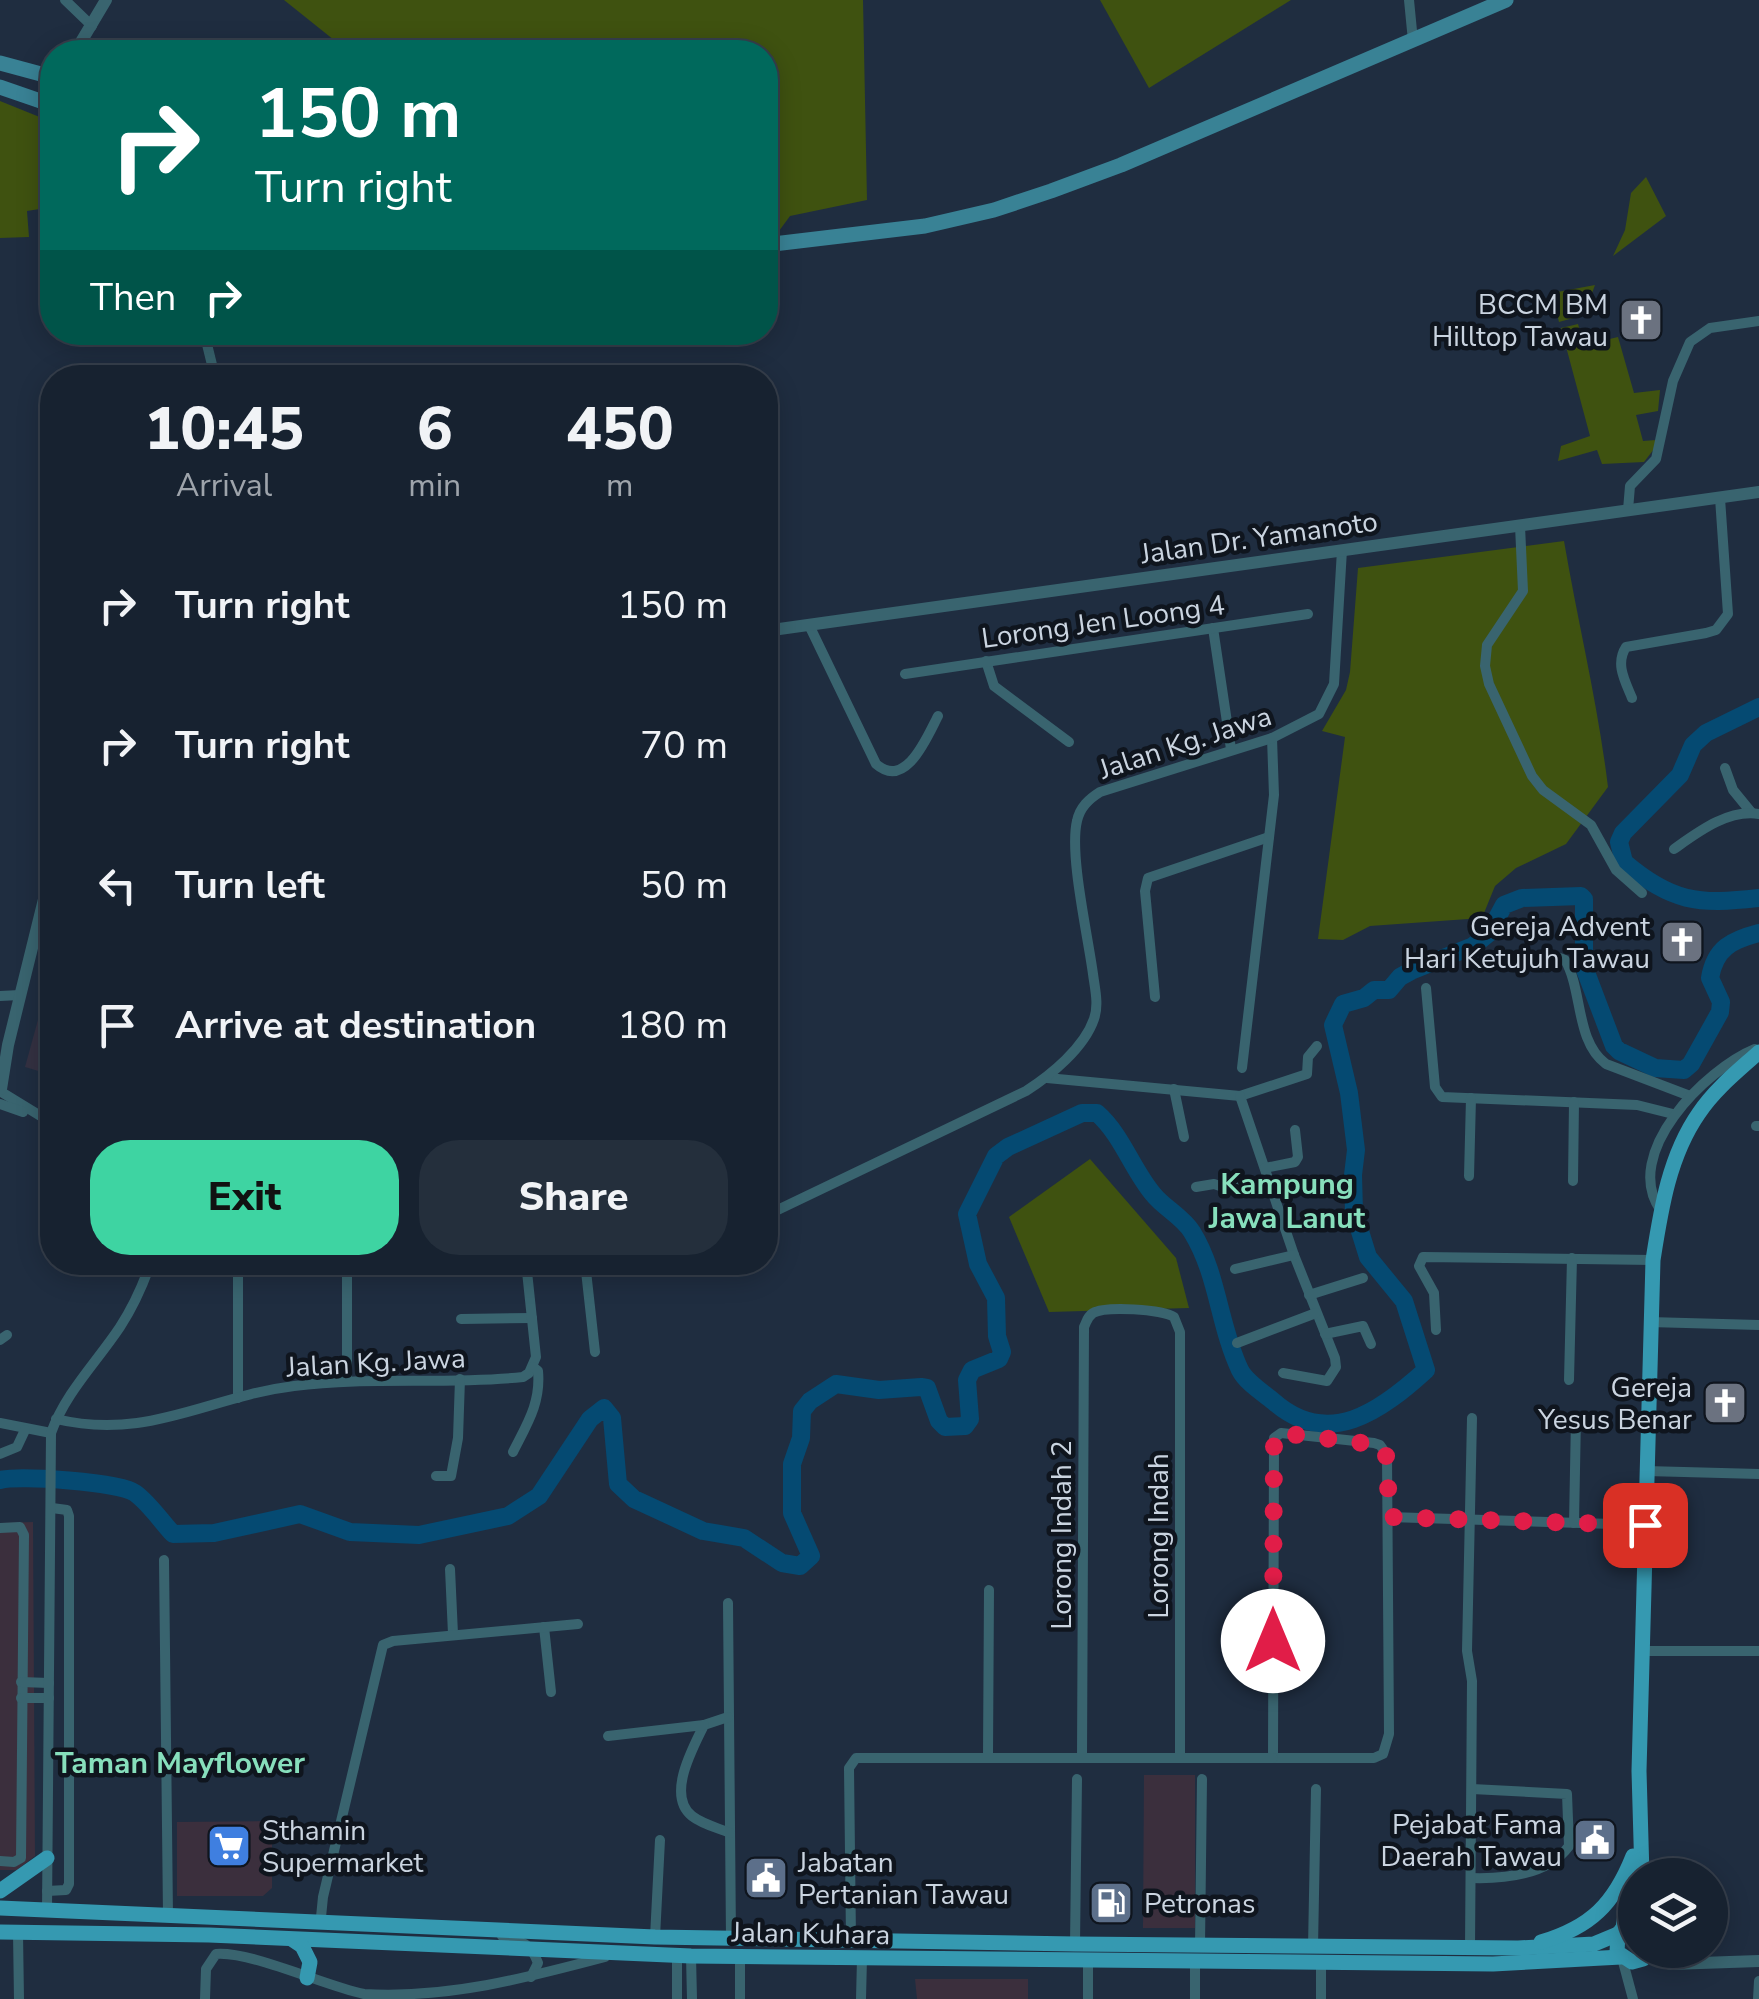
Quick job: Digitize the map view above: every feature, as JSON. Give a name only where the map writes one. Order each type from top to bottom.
[{"type":"main road","points":[[778,243],[925,226],[994,210],[1121,165],[1506,0]]},
{"type":"main road","points":[[0,63],[40,74]]},
{"type":"main road","points":[[0,88],[40,101]]},
{"type":"main road","points":[[1642,1858],[1639,1819],[1653,1260],[1674,1162],[1694,1120],[1716,1091],[1759,1051]]},
{"type":"main road","points":[[1518,1948],[1576,1929],[1615,1895],[1633,1856],[1634,1830],[1639,1819]]},
{"type":"main road","points":[[0,1891],[47,1860]]},
{"type":"main road","name":"Jalan Kuhara","points":[[0,1908],[655,1937],[1075,1944],[1518,1948],[1594,1944],[1618,1932]]},
{"type":"main road","points":[[47,1910],[50,1919],[60,1924],[92,1926],[98,1932]]},
{"type":"main road","name":"Jalan Kuhara","points":[[0,1932],[98,1932],[740,1957],[1321,1964],[1542,1964],[1618,1958]]},
{"type":"main road","points":[[293,1940],[302,1946],[310,1962],[307,1978]]},
{"type":"street","points":[[64,0],[91,28],[90,40]]},
{"type":"street","points":[[83,40],[106,0]]},
{"type":"street","points":[[1409,0],[1413,40]]},
{"type":"street","points":[[1628,510],[1630,486],[1656,459],[1661,446],[1673,381],[1690,342],[1710,328],[1759,321]]},
{"type":"street","name":"Jalan Dr. Yamanoto","points":[[778,629],[1759,492]]},
{"type":"street","points":[[1632,698],[1621,670],[1626,647],[1716,630],[1728,614],[1720,498]]},
{"type":"street","points":[[1520,526],[1523,591],[1487,645],[1485,666],[1489,684],[1532,776],[1543,790],[1590,825],[1616,870],[1642,893]]},
{"type":"street","name":"Jalan Kg. Jawa","points":[[778,1210],[1047,1078],[1084,1036],[1096,1017],[1097,1001],[1076,853],[1081,808],[1100,792],[1272,738],[1319,714],[1331,695],[1338,643],[1342,550]]},
{"type":"street","name":"Lorong Jen Loong 4","points":[[905,674],[1308,614]]},
{"type":"street","points":[[808,625],[882,770],[893,771],[913,762],[938,716]]},
{"type":"street","points":[[1213,628],[1231,749]]},
{"type":"street","points":[[986,661],[994,686],[1068,742]]},
{"type":"street","points":[[1242,1068],[1274,795],[1272,738]]},
{"type":"street","points":[[1674,849],[1703,828],[1755,813],[1733,790],[1725,768]]},
{"type":"street","points":[[1155,997],[1145,891],[1148,878],[1269,837]]},
{"type":"street","points":[[40,915],[8,1045],[1,1095],[40,1116]]},
{"type":"street","points":[[1500,962],[1554,956],[1565,960],[1597,1058],[1690,1096]]},
{"type":"street","points":[[1426,988],[1435,1087],[1442,1096],[1637,1105],[1673,1114]]},
{"type":"street","points":[[0,996],[20,995]]},
{"type":"street","points":[[0,1065],[8,1045]]},
{"type":"street","points":[[1047,1078],[1121,1088],[1240,1096],[1306,1074],[1308,1057],[1316,1046]]},
{"type":"street","points":[[1661,1211],[1654,1200],[1652,1169],[1659,1142],[1673,1114],[1690,1096],[1751,1050],[1759,1051]]},
{"type":"street","points":[[1174,1090],[1184,1137]]},
{"type":"street","points":[[1240,1096],[1336,1367],[1332,1376],[1320,1380],[1283,1373]]},
{"type":"street","points":[[1469,1176],[1471,1098]]},
{"type":"street","points":[[1573,1181],[1574,1102]]},
{"type":"street","points":[[1196,1187],[1214,1184],[1226,1188],[1295,1162],[1295,1130]]},
{"type":"street","points":[[1235,1269],[1294,1255]]},
{"type":"street","points":[[1436,1330],[1434,1293],[1419,1266],[1423,1257],[1653,1260]]},
{"type":"street","points":[[1569,1380],[1572,1258]]},
{"type":"street","points":[[47,1910],[51,1433],[64,1400],[119,1328],[145,1275]]},
{"type":"street","points":[[347,1381],[348,1275]]},
{"type":"street","points":[[513,1452],[536,1407],[539,1385],[538,1371],[533,1367],[536,1357],[527,1275]]},
{"type":"street","points":[[586,1275],[595,1352]]},
{"type":"street","points":[[238,1276],[238,1398]]},
{"type":"street","points":[[1309,1295],[1363,1278]]},
{"type":"street","name":"Lorong Indah","points":[[1090,1316],[1100,1311],[1159,1310],[1174,1317],[1180,1332],[1180,1757]]},
{"type":"street","points":[[1237,1343],[1316,1313]]},
{"type":"street","name":"Lorong Indah 2","points":[[1082,1756],[1084,1327],[1090,1316]]},
{"type":"street","points":[[461,1320],[532,1318]]},
{"type":"street","points":[[1650,1322],[1759,1325]]},
{"type":"street","points":[[1325,1334],[1363,1326],[1371,1344]]},
{"type":"street","name":"Jalan Kg. Jawa","points":[[56,1419],[84,1426],[126,1426],[274,1389],[347,1381],[522,1377],[533,1367]]},
{"type":"street","points":[[436,1476],[451,1476],[458,1438],[460,1380]]},
{"type":"street","points":[[1574,1523],[1576,1416]]},
{"type":"street","points":[[1470,1948],[1472,1681],[1467,1651],[1472,1418]]},
{"type":"street","points":[[0,1423],[51,1433]]},
{"type":"street","points":[[0,1454],[17,1446],[25,1430]]},
{"type":"street","points":[[851,1939],[850,1762],[862,1756],[988,1755],[1273,1758],[1374,1758],[1383,1754],[1388,1745],[1390,1517],[1386,1455],[1380,1445],[1287,1433],[1274,1438],[1273,1758]]},
{"type":"street","points":[[1646,1471],[1759,1474]]},
{"type":"street","points":[[47,1891],[68,1888],[69,1862],[69,1516],[67,1510],[52,1508]]},
{"type":"street","points":[[1390,1517],[1645,1525]]},
{"type":"street","points":[[0,1528],[20,1527],[24,1535],[21,1858],[0,1862]]},
{"type":"street","points":[[164,1560],[168,1915]]},
{"type":"street","points":[[450,1569],[453,1634]]},
{"type":"street","points":[[988,1755],[989,1590]]},
{"type":"street","points":[[728,1602],[731,1938]]},
{"type":"street","points":[[50,1622],[70,1621]]},
{"type":"street","points":[[328,1924],[321,1916],[323,1897],[383,1646],[393,1641],[453,1634],[578,1624]]},
{"type":"street","points":[[544,1627],[550,1692]]},
{"type":"street","points":[[1643,1652],[1759,1651]]},
{"type":"street","points":[[21,1682],[49,1682]]},
{"type":"street","points":[[21,1698],[49,1698]]},
{"type":"street","points":[[608,1736],[704,1725],[728,1717]]},
{"type":"street","points":[[704,1725],[686,1764],[684,1806],[694,1818],[730,1832]]},
{"type":"street","points":[[1075,1944],[1077,1779]]},
{"type":"street","points":[[1200,1945],[1202,1779]]},
{"type":"street","points":[[1313,1947],[1316,1789]]},
{"type":"street","points":[[1471,1878],[1516,1876],[1567,1851],[1569,1846],[1566,1794],[1472,1789]]},
{"type":"street","points":[[655,1937],[660,1840]]},
{"type":"street","points":[[47,1860],[69,1862]]},
{"type":"street","points":[[486,1931],[525,1942],[534,1951],[538,1963],[531,1978]]},
{"type":"street","points":[[18,1932],[20,1999]]},
{"type":"street","points":[[206,1999],[206,1969],[216,1954],[237,1956],[307,1978],[339,1994],[404,1999],[460,1995],[618,1954]]},
{"type":"street","points":[[677,1999],[684,1956]]},
{"type":"street","points":[[684,1956],[692,1999]]},
{"type":"street","points":[[740,1957],[740,1999]]},
{"type":"street","points":[[861,1999],[862,1958]]},
{"type":"street","points":[[1728,1963],[1759,1961]]},
{"type":"street","points":[[1088,1962],[1088,1999]]},
{"type":"street","points":[[1194,1962],[1194,1999]]},
{"type":"street","points":[[1321,1964],[1321,1999]]},
{"type":"street","points":[[1624,1968],[1634,1999]]},
{"type":"street","points":[[1634,1999],[1640,1968]]},
{"type":"street","points":[[1758,1999],[1759,1981]]},
{"type":"shaded area","points":[[40,1013],[40,1071],[25,1067]]},
{"type":"shaded area","points":[[33,1522],[35,1856],[17,1870],[0,1870],[0,1523]]},
{"type":"shaded area","points":[[1144,1775],[1195,1775],[1195,1928],[1143,1928]]},
{"type":"shaded area","points":[[272,1821],[272,1888],[263,1896],[177,1896],[177,1822]]},
{"type":"shaded area","points":[[915,1979],[1028,1979],[1028,1999],[917,1999]]},
{"type":"green space","points":[[284,0],[863,0],[867,200],[790,216],[778,231],[778,40],[334,40]]},
{"type":"green space","points":[[1100,0],[1291,0],[1149,88]]},
{"type":"green space","points":[[0,101],[40,117],[40,209],[27,211],[29,237],[0,238]]},
{"type":"green space","points":[[1646,177],[1666,216],[1613,256],[1625,230],[1631,193]]},
{"type":"green space","points":[[1595,285],[1584,315],[1559,322],[1552,293]]},
{"type":"green space","points":[[1578,324],[1584,345],[1618,337],[1634,393],[1660,390],[1658,411],[1636,415],[1643,441],[1656,440],[1644,462],[1602,464],[1597,450],[1558,461],[1561,446],[1590,436],[1561,328]]},
{"type":"green space","points":[[1564,541],[1608,787],[1566,844],[1516,868],[1495,886],[1482,918],[1370,926],[1343,940],[1318,939],[1345,737],[1322,731],[1346,690],[1350,672],[1358,568]]},
{"type":"green space","points":[[1090,1159],[1176,1258],[1189,1308],[1049,1312],[1009,1217]]},
{"type":"waterway","points":[[1759,707],[1706,733],[1693,745],[1680,775],[1623,833],[1619,842],[1624,862],[1671,893],[1719,901],[1759,898]]},
{"type":"waterway","points":[[0,1480],[69,1480],[126,1489],[145,1502],[173,1534],[214,1533],[300,1514],[350,1532],[419,1535],[508,1516],[539,1496],[590,1419],[604,1408],[612,1418],[618,1484],[634,1499],[703,1531],[744,1538],[782,1563],[800,1566],[811,1556],[792,1513],[792,1464],[801,1438],[802,1411],[836,1384],[879,1390],[921,1387],[927,1388],[945,1427],[965,1426],[970,1419],[967,1380],[972,1370],[999,1359],[1002,1352],[997,1336],[996,1298],[978,1264],[967,1214],[996,1156],[1082,1113],[1097,1113],[1106,1122],[1153,1194],[1192,1232],[1208,1265],[1233,1353],[1246,1379],[1294,1415],[1314,1423],[1334,1424],[1353,1419],[1391,1399],[1426,1370],[1404,1301],[1368,1257],[1354,1212],[1356,1150],[1349,1093],[1333,1025],[1343,1004],[1364,998],[1374,990],[1389,990],[1411,971],[1473,946],[1489,933],[1504,905],[1522,898],[1581,896],[1584,967],[1614,1046],[1655,1068],[1684,1070],[1720,1012],[1721,1002],[1710,978],[1716,959],[1733,942],[1759,933]]},
{"type":"place","name":"BCCM BM Hilltop Tawau","points":[[1641,320]]},
{"type":"place","name":"Gereja Advent Hari Ketujuh Tawau","points":[[1682,942]]},
{"type":"place","name":"Gereja Yesus Benar","points":[[1725,1403]]},
{"type":"place","name":"Pejabat Fama Daerah Tawau","points":[[1595,1840]]},
{"type":"place","name":"Sthamin Supermarket","points":[[229,1846]]},
{"type":"place","name":"Jabatan Pertanian Tawau","points":[[766,1878]]},
{"type":"place","name":"Petronas","points":[[1111,1903]]},
{"type":"district","name":"Kampung Jawa Lanut","points":[[1287,1201]]},
{"type":"district","name":"Taman Mayflower","points":[[180,1763]]},
{"type":"route","points":[[1273,1641],[1274,1438],[1281,1433],[1380,1445],[1386,1455],[1390,1517],[1645,1525]]}]
